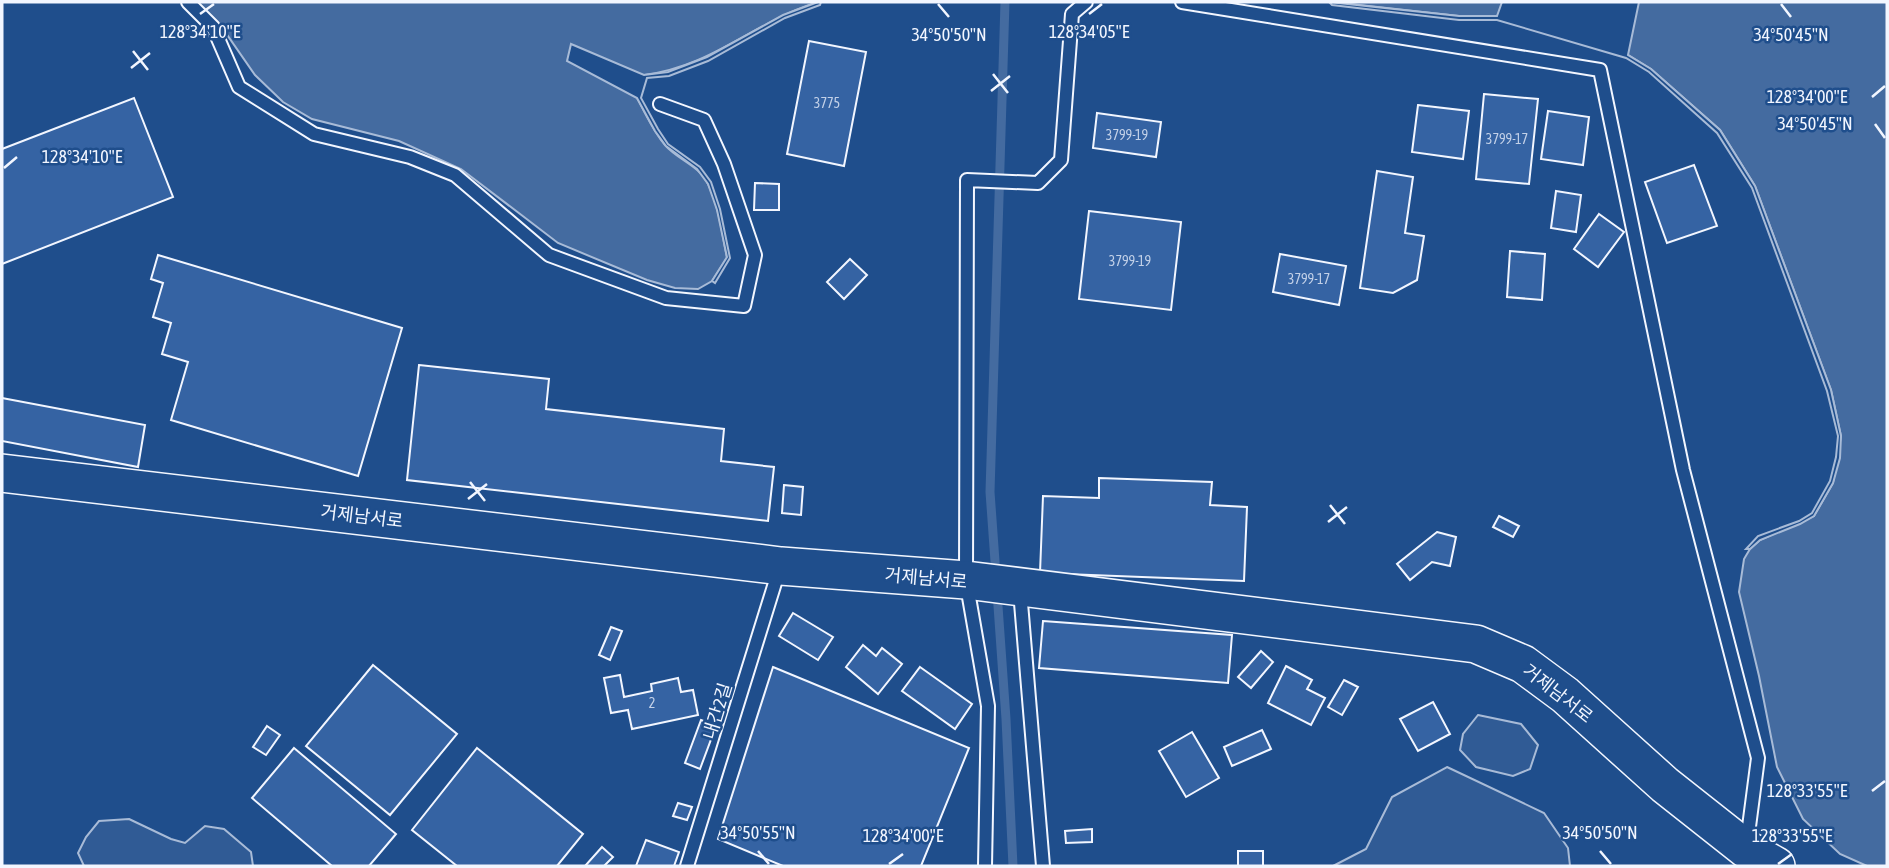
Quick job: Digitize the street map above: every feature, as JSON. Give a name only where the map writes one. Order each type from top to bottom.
[{"type":"main road","name":"거제남서로","points":[[2,473],[780,566],[966,580],[1476,644],[1523,664],[1565,695],[1665,785],[1761,858]]},
{"type":"lane","points":[[188,2],[213,27],[239,87],[314,134],[410,157],[455,175],[549,255],[666,298],[744,306],[755,255],[724,164],[704,120],[660,104]]},
{"type":"lane","points":[[985,866],[988,706],[966,580],[967,180],[1038,183],[1061,160],[1072,14],[1086,2]]},
{"type":"lane","points":[[1182,2],[1600,70],[1683,470],[1758,758],[1761,858]]},
{"type":"lane","name":"내간2길","points":[[687,866],[780,566]]},
{"type":"lane","points":[[1020,587],[1043,866]]},
{"type":"shaded area","points":[[196,2],[818,2],[787,14],[716,52],[682,66],[644,75],[637,98],[650,122],[665,145],[704,177],[718,211],[727,258],[712,281],[698,289],[675,288],[647,280],[558,243],[461,169],[399,141],[312,119],[283,102],[255,75],[223,29]]},
{"type":"shaded area","points":[[1332,2],[1887,2],[1887,866],[1867,866],[1840,854],[1803,819],[1777,767],[1739,592],[1744,559],[1760,540],[1814,516],[1833,483],[1841,436],[1831,390],[1755,186],[1720,130],[1651,69],[1628,55],[1498,16],[1459,16]]},
{"type":"shaded area","points":[[1478,715],[1521,724],[1538,745],[1530,769],[1513,776],[1476,767],[1460,750],[1463,734]]},
{"type":"shaded area","points":[[1447,767],[1544,813],[1568,848],[1570,866],[1333,866],[1366,849],[1392,797]]},
{"type":"shaded area","points":[[129,819],[185,843],[205,826],[224,829],[251,852],[253,866],[84,866],[78,853],[99,821]]},
{"type":"pier","points":[[821,2],[820,5],[785,18],[708,61],[669,76],[647,78],[641,98],[658,129],[668,144],[700,167],[711,182],[720,209],[730,258],[715,283],[712,281],[727,257],[717,210],[708,184],[697,169],[666,146],[637,98],[567,61],[571,44],[644,75],[668,72],[707,57],[783,15]]},
{"type":"pier","points":[[1329,2],[1459,16],[1497,16],[1502,2],[1639,2],[1628,55],[1651,69],[1720,130],[1755,186],[1831,390],[1841,436],[1840,458],[1833,483],[1814,516],[1746,549],[1758,536],[1799,521],[1812,513],[1830,481],[1838,436],[1827,391],[1752,188],[1717,133],[1649,72],[1626,58],[1497,20],[1459,20],[1332,5]]},
{"type":"building","points":[[809,41],[866,52],[844,166],[787,154]]},
{"type":"building","points":[[1484,94],[1538,99],[1529,184],[1476,179]]},
{"type":"building","points":[[134,98],[173,197],[2,264],[2,149]]},
{"type":"building","points":[[1418,105],[1469,111],[1463,159],[1412,152]]},
{"type":"building","points":[[1548,111],[1589,117],[1583,165],[1541,159]]},
{"type":"building","points":[[1097,113],[1161,122],[1156,157],[1093,148]]},
{"type":"building","points":[[1694,165],[1717,226],[1667,243],[1645,182]]},
{"type":"building","points":[[1377,171],[1413,177],[1405,233],[1424,236],[1417,280],[1393,293],[1360,288]]},
{"type":"building","points":[[755,183],[779,184],[779,210],[754,210]]},
{"type":"building","points":[[1556,191],[1581,195],[1576,232],[1551,228]]},
{"type":"building","points":[[1089,211],[1181,222],[1171,310],[1079,299]]},
{"type":"building","points":[[1599,214],[1624,232],[1598,267],[1574,249]]},
{"type":"building","points":[[1510,251],[1545,254],[1542,300],[1507,297]]},
{"type":"building","points":[[1280,254],[1346,266],[1339,305],[1273,292]]},
{"type":"building","points":[[158,255],[402,328],[358,476],[171,420],[188,362],[162,354],[171,323],[153,317],[163,283],[151,279]]},
{"type":"building","points":[[850,259],[867,275],[844,299],[827,282]]},
{"type":"building","points":[[419,365],[549,379],[546,409],[724,429],[721,461],[774,467],[768,521],[407,480]]},
{"type":"building","points":[[2,398],[145,425],[138,467],[2,441]]},
{"type":"building","points":[[1099,478],[1212,482],[1210,505],[1247,507],[1244,581],[1040,573],[1043,496],[1099,498]]},
{"type":"building","points":[[784,485],[803,487],[801,515],[782,513]]},
{"type":"building","points":[[1499,516],[1519,526],[1513,537],[1493,527]]},
{"type":"building","points":[[1437,532],[1456,537],[1450,566],[1432,562],[1410,580],[1397,564]]},
{"type":"building","points":[[793,613],[833,637],[818,660],[779,636]]},
{"type":"building","points":[[1043,621],[1232,635],[1228,683],[1039,668]]},
{"type":"building","points":[[611,627],[622,631],[610,660],[599,655]]},
{"type":"building","points":[[863,645],[876,656],[882,648],[902,664],[878,694],[846,667]]},
{"type":"building","points":[[1261,651],[1273,662],[1251,688],[1238,677]]},
{"type":"building","points":[[373,665],[457,734],[390,815],[306,746]]},
{"type":"building","points":[[1286,666],[1312,680],[1307,689],[1325,698],[1311,725],[1268,703]]},
{"type":"building","points":[[773,667],[969,748],[921,866],[783,866],[718,839]]},
{"type":"building","points":[[920,667],[972,704],[955,729],[902,691]]},
{"type":"building","points":[[620,675],[624,697],[652,691],[651,684],[678,678],[681,692],[693,690],[698,715],[632,729],[628,710],[611,713],[604,678]]},
{"type":"building","points":[[1344,680],[1358,687],[1342,715],[1328,707]]},
{"type":"building","points":[[1433,702],[1450,734],[1418,751],[1400,719]]},
{"type":"building","points":[[701,720],[716,726],[700,769],[685,763]]},
{"type":"building","points":[[267,726],[280,735],[266,755],[253,747]]},
{"type":"building","points":[[1262,730],[1271,749],[1232,766],[1224,747]]},
{"type":"building","points":[[1192,732],[1219,778],[1186,797],[1159,751]]},
{"type":"building","points":[[294,748],[396,834],[369,866],[332,866],[252,798]]},
{"type":"building","points":[[477,748],[583,834],[557,866],[457,866],[412,830]]},
{"type":"building","points":[[678,803],[692,807],[687,820],[673,816]]},
{"type":"building","points":[[1092,829],[1092,842],[1066,843],[1065,831]]},
{"type":"building","points":[[646,840],[679,852],[674,866],[636,866]]},
{"type":"building","points":[[602,847],[613,857],[604,866],[585,866]]},
{"type":"building","points":[[1238,851],[1263,851],[1263,866],[1238,866]]},
{"type":"waterway","points":[[996,575],[990,492],[1005,2]]},
{"type":"waterway","points":[[997,592],[1013,866]]}]
